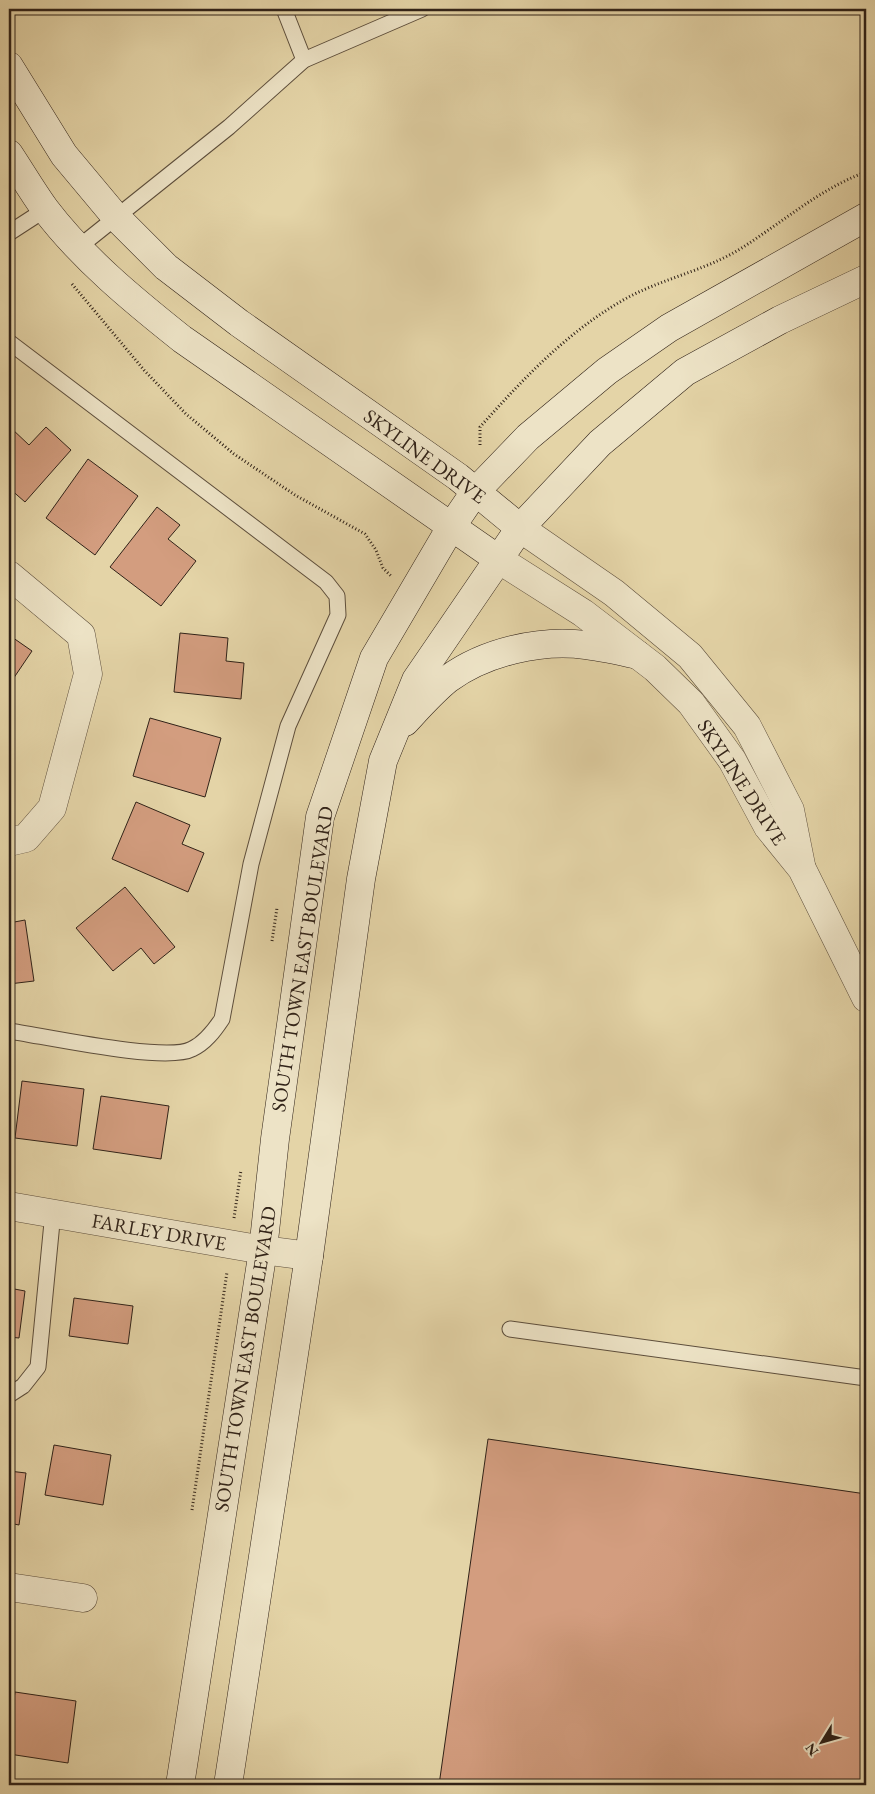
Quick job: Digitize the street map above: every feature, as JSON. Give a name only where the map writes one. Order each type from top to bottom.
[{"type":"main road","name":"SKYLINE DRIVE","points":[[9,66],[64,155],[116,216],[166,267],[231,317],[458,477],[520,528],[614,593],[690,656],[747,726],[790,810],[802,869]]},
{"type":"main road","name":"SKYLINE DRIVE","points":[[9,154],[46,209],[79,247],[134,300],[182,339],[451,527],[583,613],[638,655],[691,703],[732,760],[768,827],[802,869],[866,998]]},
{"type":"main road","name":"SOUTH TOWN EAST BOULEVARD","points":[[180,1785],[263,1250],[275,1138],[320,817],[374,658],[451,527],[475,492],[528,437],[607,371],[670,328],[866,217]]},
{"type":"main road","points":[[228,1785],[309,1256],[361,879],[383,761],[416,680],[520,528],[600,443],[685,372],[780,320],[866,279]]},
{"type":"main road","points":[[9,575],[81,635],[88,674],[52,808],[26,838],[9,842]]},
{"type":"main road","points":[[395,732],[448,680],[472,664],[543,644],[584,644],[638,655]]},
{"type":"main road","name":"FARLEY DRIVE","points":[[9,1206],[263,1250],[309,1256]]},
{"type":"main road","points":[[9,1587],[83,1598]]},
{"type":"lane","points":[[284,9],[304,60]]},
{"type":"lane","points":[[79,247],[229,127],[304,60],[422,9]]},
{"type":"lane","points":[[9,233],[46,209]]},
{"type":"lane","points":[[9,342],[326,582],[337,596],[338,616],[288,726],[251,864],[222,1019],[210,1036],[191,1050],[159,1054],[9,1031]]},
{"type":"lane","points":[[9,1395],[23,1386],[38,1367],[52,1212]]},
{"type":"lane","points":[[510,1329],[866,1378]]},
{"type":"path","points":[[480,446],[480,427],[530,371],[562,342],[626,298],[699,269],[739,250],[828,190],[866,172]]},
{"type":"building","points":[[46,427],[71,450],[25,502],[9,488],[9,430],[11,428],[29,445]]},
{"type":"building","points":[[88,459],[138,496],[95,555],[46,518]]},
{"type":"building","points":[[157,507],[180,525],[168,539],[196,561],[161,606],[110,567]]},
{"type":"building","points":[[180,633],[228,638],[226,661],[244,663],[241,699],[174,692]]},
{"type":"building","points":[[9,635],[32,651],[9,685]]},
{"type":"building","points":[[150,718],[221,738],[205,797],[133,776]]},
{"type":"building","points":[[136,802],[190,825],[182,844],[204,853],[188,892],[112,859]]},
{"type":"building","points":[[125,887],[175,947],[154,964],[141,948],[113,971],[76,928]]},
{"type":"building","points":[[25,920],[34,981],[9,984],[9,923]]},
{"type":"building","points":[[22,1081],[84,1089],[77,1146],[15,1138]]},
{"type":"building","points":[[101,1096],[169,1106],[161,1159],[93,1149]]},
{"type":"building","points":[[9,1288],[25,1291],[19,1338],[9,1337]]},
{"type":"building","points":[[74,1298],[133,1306],[128,1344],[69,1336]]},
{"type":"building","points":[[488,1439],[866,1494],[866,1785],[439,1785]]},
{"type":"building","points":[[54,1445],[111,1455],[103,1505],[45,1495]]},
{"type":"building","points":[[9,1471],[26,1473],[19,1525],[9,1523]]},
{"type":"building","points":[[15,1692],[76,1701],[68,1763],[9,1754],[9,1735]]}]
